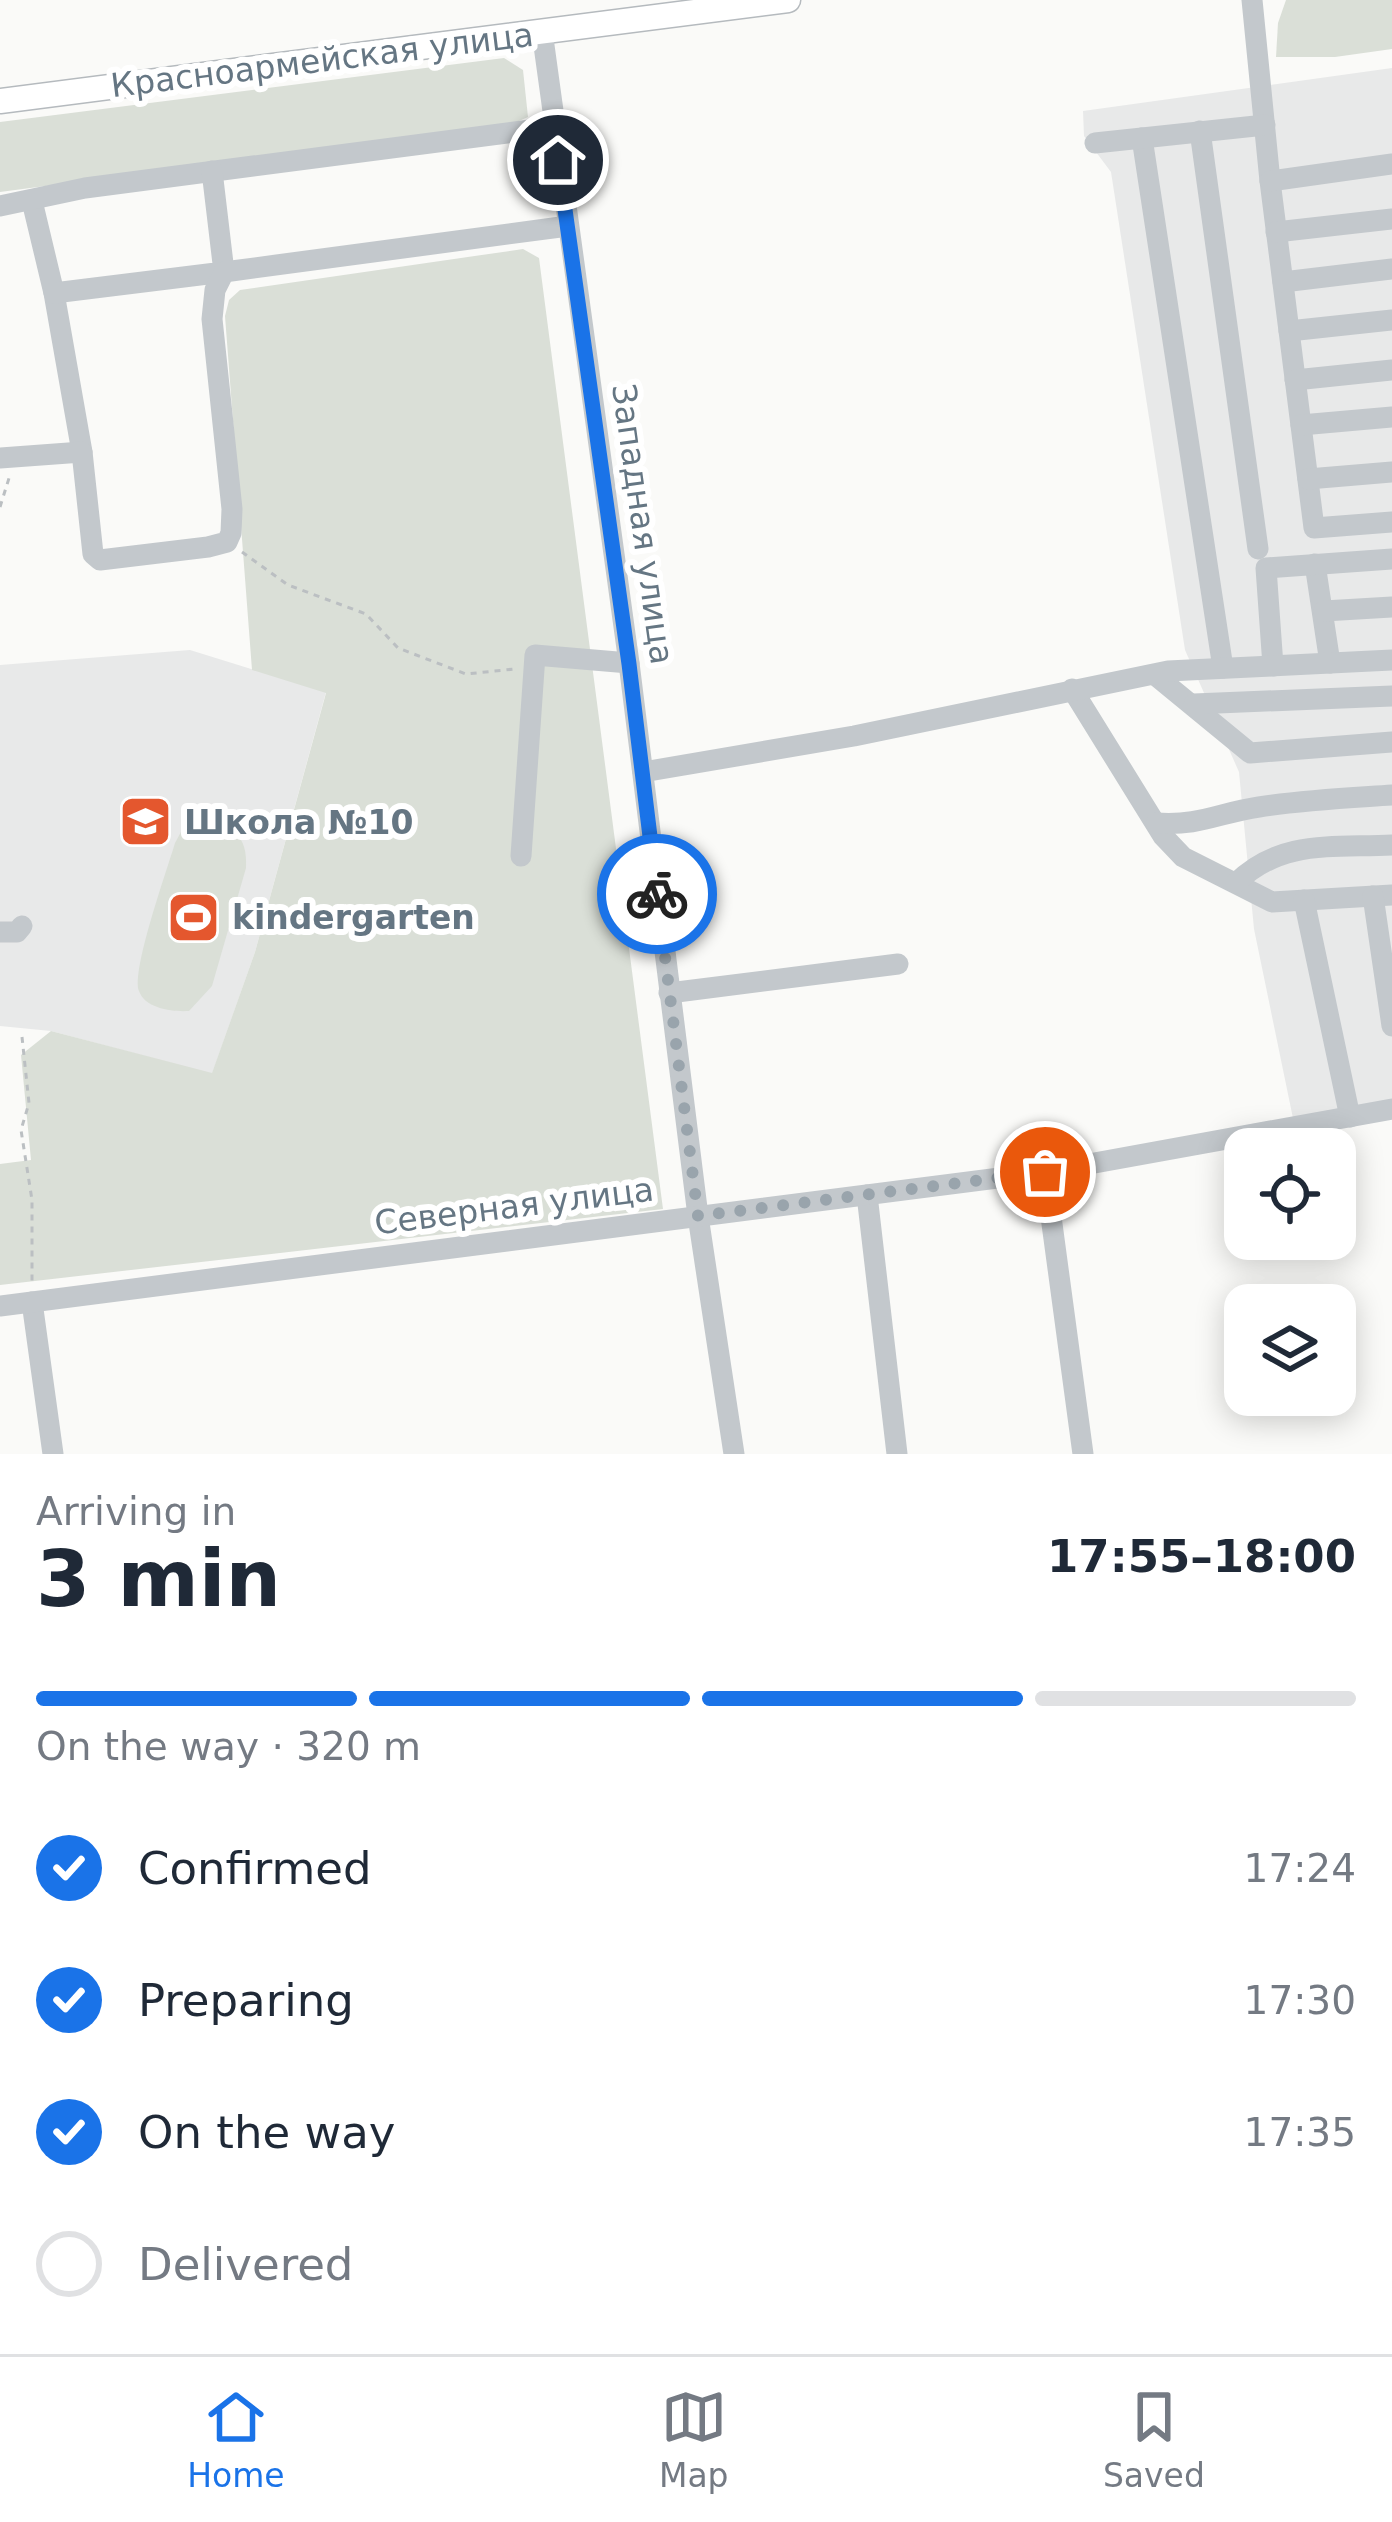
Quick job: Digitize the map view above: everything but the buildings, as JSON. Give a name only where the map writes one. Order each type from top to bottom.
[{"type":"main road","name":"Красноармейская улица","points":[[0,101],[788,0]]},
{"type":"street","points":[[1252,0],[1314,528],[1392,522]]},
{"type":"street","name":"Западная улица","points":[[542,31],[629,664],[698,1216],[734,1454]]},
{"type":"street","points":[[1095,143],[1265,125]]},
{"type":"street","points":[[0,206],[85,188],[553,127]]},
{"type":"street","points":[[1200,131],[1258,549]]},
{"type":"street","points":[[1142,138],[1223,668]]},
{"type":"street","points":[[1270,181],[1392,164]]},
{"type":"street","points":[[32,201],[54,293],[95,557],[110,561],[226,542],[232,509],[212,319],[215,290],[224,272],[212,171]]},
{"type":"street","points":[[1276,232],[1392,219]]},
{"type":"street","points":[[54,293],[568,226]]},
{"type":"street","points":[[1283,282],[1392,269]]},
{"type":"street","points":[[1289,331],[1392,320]]},
{"type":"street","points":[[1295,380],[1392,370]]},
{"type":"street","points":[[1301,425],[1392,417]]},
{"type":"street","points":[[8,458],[82,452]]},
{"type":"street","points":[[1308,479],[1392,472]]},
{"type":"street","points":[[1274,665],[1266,568],[1392,560]]},
{"type":"street","points":[[1315,564],[1330,663]]},
{"type":"street","points":[[1324,611],[1392,608]]},
{"type":"street","points":[[521,856],[535,655],[629,664]]},
{"type":"street","points":[[643,772],[854,736],[1162,673],[1392,660]]},
{"type":"street","points":[[1162,673],[1250,754],[1392,742]]},
{"type":"street","points":[[1072,689],[1156,823],[1183,857],[1272,902],[1383,896],[1392,1026]]},
{"type":"street","points":[[1194,704],[1392,695]]},
{"type":"street","points":[[1156,823],[1191,825],[1275,804],[1392,794]]},
{"type":"street","points":[[1235,883],[1255,865],[1284,851],[1392,845]]},
{"type":"street","points":[[1304,900],[1350,1117]]},
{"type":"street","points":[[669,993],[898,964]]},
{"type":"street","name":"Северная улица","points":[[0,1306],[1045,1172],[1392,1109]]},
{"type":"street","points":[[1045,1172],[1083,1454]]},
{"type":"street","points":[[867,1195],[897,1454]]},
{"type":"street","points":[[32,1302],[53,1454]]},
{"type":"path","points":[[0,507],[8,458]]},
{"type":"path","points":[[226,542],[288,585],[366,614],[398,649],[466,674],[534,667]]},
{"type":"path","points":[[22,1037],[29,1103],[21,1130],[32,1200],[32,1302]]},
{"type":"shaded area","points":[[1286,0],[1392,0],[1392,49],[1335,57],[1276,57],[1278,23]]},
{"type":"shaded area","points":[[504,58],[523,70],[528,117],[510,125],[0,192],[0,122]]},
{"type":"shaded area","points":[[1392,68],[1392,1113],[1295,1128],[1254,929],[1239,772],[1185,650],[1111,172],[1084,136],[1083,111]]},
{"type":"shaded area","points":[[523,249],[539,258],[663,1209],[0,1285],[0,1164],[31,1160],[21,1055],[51,1031],[212,1073],[255,952],[326,693],[252,670],[225,316],[229,300],[240,290]]},
{"type":"shaded area","name":"Школа №10","points":[[190,650],[326,692],[255,952],[212,1074],[51,1031],[0,1026],[0,665]]},
{"type":"shaded area","name":"kindergarten","points":[[201,822],[236,834],[244,848],[246,868],[212,986],[189,1011],[168,1010],[142,997],[140,963],[175,843],[182,830]]},
{"type":"way so far","points":[[657,894],[698,1216],[1045,1172]]},
{"type":"place","name":"Школа №10","points":[[145,822]]},
{"type":"place","name":"kindergarten","points":[[193,917]]},
{"type":"route","points":[[558,160],[657,894]]}]
